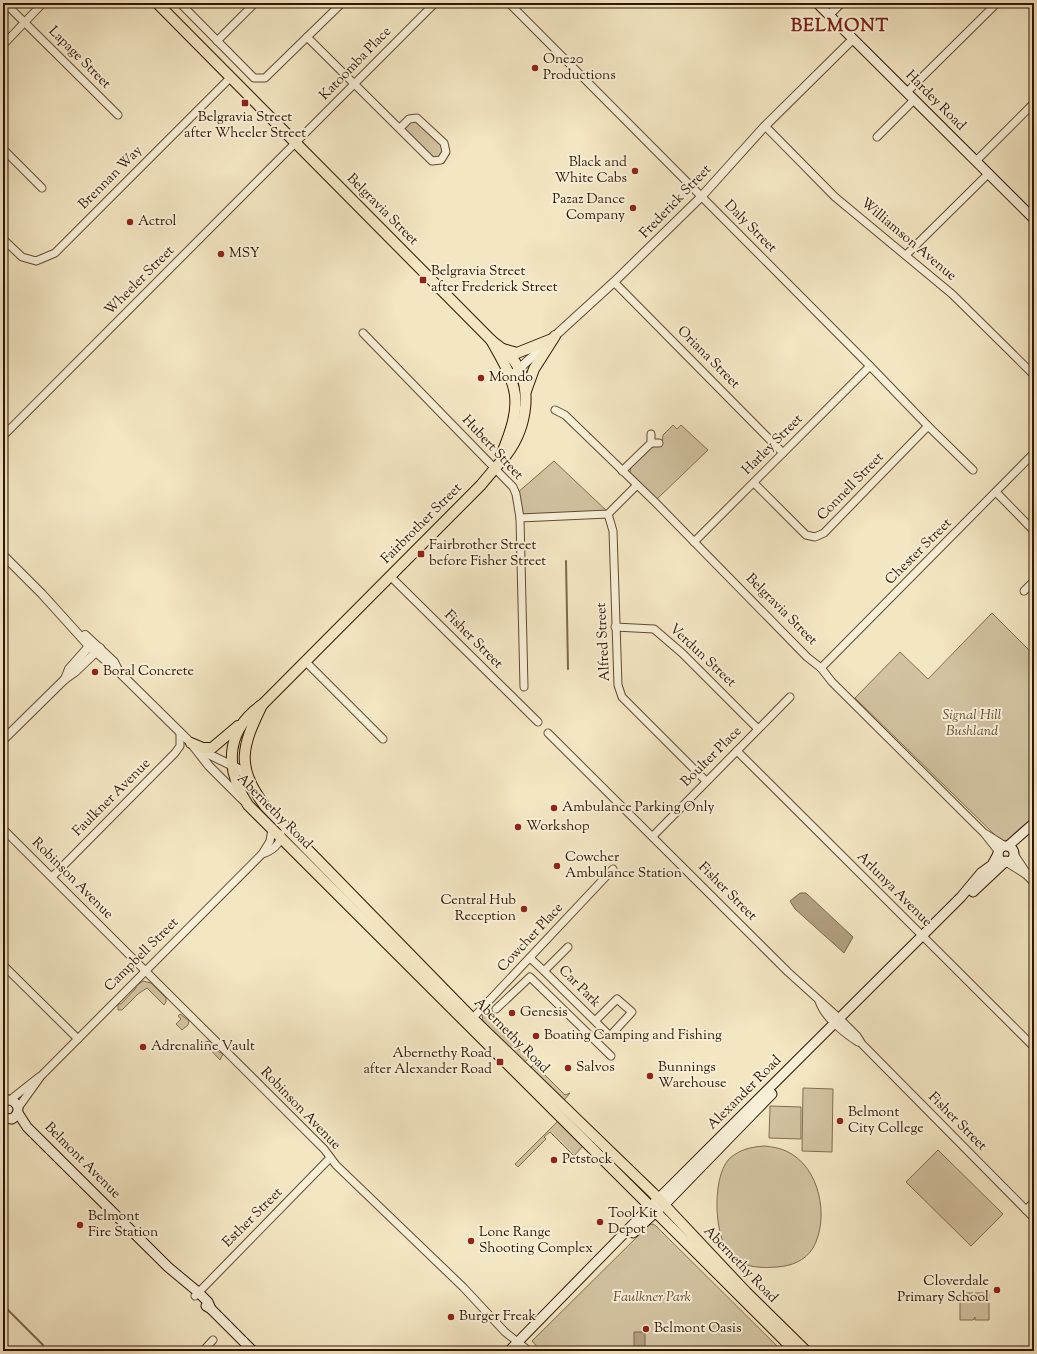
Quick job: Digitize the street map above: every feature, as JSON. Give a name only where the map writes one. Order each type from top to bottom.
[{"type":"main road","name":"Belgravia Street","points":[[157,3],[491,340],[515,373],[516,401],[514,416],[496,467]]},
{"type":"main road","name":"Hardey Road","points":[[817,3],[1034,219]]},
{"type":"main road","points":[[501,348],[517,353],[553,337]]},
{"type":"main road","points":[[526,392],[534,369],[553,337]]},
{"type":"main road","name":"Fairbrother Street","points":[[248,805],[237,786],[232,765],[233,744],[243,722],[249,713],[263,704],[481,484],[508,453],[516,440],[524,413],[526,392],[523,378],[515,373],[512,358],[491,340]]},
{"type":"main road","name":"Fairbrother Street","points":[[249,780],[245,762],[246,742],[263,704]]},
{"type":"main road","points":[[193,746],[212,748],[243,722]]},
{"type":"main road","name":"Abernethy Road","points":[[249,780],[257,795],[279,821],[470,1021]]},
{"type":"main road","name":"Abernethy Road","points":[[248,805],[281,839],[470,1021],[806,1351]]},
{"type":"main road","name":"Alexander Road","points":[[923,938],[981,873],[992,865],[1003,850],[1034,823]]},
{"type":"main road","points":[[1014,854],[1013,849],[1003,850],[1000,858],[1006,862],[1012,860],[1021,842],[1034,832]]},
{"type":"main road","name":"Alexander Road","points":[[509,1351],[521,1346],[657,1206],[923,938],[993,872],[1006,862]]},
{"type":"main road","name":"Belmont Avenue","points":[[6,1099],[16,1103],[10,1116],[27,1126],[168,1267],[196,1294],[208,1302],[211,1308],[253,1351]]},
{"type":"main road","name":"Abernethy Road","points":[[657,1206],[795,1351]]},
{"type":"street","name":"Lapage Street","points":[[5,3],[118,115]]},
{"type":"street","points":[[3,45],[43,3]]},
{"type":"street","points":[[180,3],[254,78],[265,78],[342,3]]},
{"type":"street","points":[[218,41],[254,3]]},
{"type":"street","name":"Katoomba Place","points":[[296,144],[435,3]]},
{"type":"street","name":"Daly Street","points":[[509,3],[928,426],[974,470]]},
{"type":"street","points":[[829,15],[841,3]]},
{"type":"street","points":[[906,92],[997,3]]},
{"type":"street","points":[[307,37],[432,161],[441,160],[446,152],[444,143],[417,118],[410,119],[400,128]]},
{"type":"street","name":"Frederick Street","points":[[515,373],[614,282],[701,197],[765,126],[853,39]]},
{"type":"street","name":"Brennan Way","points":[[3,239],[22,257],[36,261],[55,252],[230,78]]},
{"type":"street","points":[[877,137],[914,100]]},
{"type":"street","points":[[976,161],[1034,103]]},
{"type":"street","name":"Williamson Avenue","points":[[765,126],[835,197],[906,254],[952,294],[1034,375]]},
{"type":"street","name":"Wheeler Street","points":[[3,436],[296,144]]},
{"type":"street","points":[[3,149],[42,188]]},
{"type":"street","points":[[906,254],[989,173]]},
{"type":"street","name":"Oriana Street","points":[[614,282],[783,453]]},
{"type":"street","name":"Hubert Street","points":[[363,333],[496,467],[513,487],[516,494],[520,518],[524,687]]},
{"type":"street","name":"Harley Street","points":[[694,542],[870,366]]},
{"type":"street","name":"Belgravia Street","points":[[556,410],[565,415],[637,485],[807,657],[821,668],[832,682],[1003,850]]},
{"type":"street","name":"Connell Street","points":[[754,483],[806,535],[815,537],[824,534],[928,426]]},
{"type":"street","points":[[651,434],[651,443]]},
{"type":"street","points":[[622,471],[651,443],[659,443]]},
{"type":"street","name":"Chester Street","points":[[821,668],[1034,453]]},
{"type":"street","points":[[520,518],[608,514],[637,485]]},
{"type":"street","points":[[996,492],[1034,531]]},
{"type":"street","name":"Alfred Street","points":[[608,514],[613,531],[618,685],[622,696],[706,781]]},
{"type":"street","name":"Abernethy Road","points":[[5,560],[91,644],[114,662],[119,672],[180,732],[209,766],[248,805]]},
{"type":"street","name":"Fisher Street","points":[[390,576],[538,722]]},
{"type":"street","points":[[1024,591],[1034,581]]},
{"type":"street","name":"Verdun Street","points":[[615,627],[654,629],[682,653],[758,729]]},
{"type":"street","points":[[65,679],[69,669],[91,644]]},
{"type":"street","points":[[3,740],[65,679],[75,672],[98,650]]},
{"type":"street","points":[[306,661],[382,739]]},
{"type":"street","name":"Boulter Place","points":[[653,836],[790,697]]},
{"type":"street","name":"Faulkner Avenue","points":[[52,877],[175,753],[180,746],[180,732]]},
{"type":"street","name":"Fisher Street","points":[[548,733],[819,1001],[821,1007],[857,1036],[862,1044],[1034,1218]]},
{"type":"street","name":"Abernethy Road","points":[[193,746],[239,769],[249,780]]},
{"type":"street","name":"Arlunya Avenue","points":[[737,750],[923,938],[1034,1047]]},
{"type":"street","points":[[279,821],[281,839]]},
{"type":"street","name":"Robinson Avenue","points":[[3,829],[324,1149],[330,1158],[521,1346]]},
{"type":"street","name":"Campbell Street","points":[[6,1099],[41,1076],[262,854],[270,841],[272,829]]},
{"type":"street","name":"Campbell Street","points":[[262,854],[268,852],[281,839]]},
{"type":"street","points":[[1014,854],[1026,874]]},
{"type":"street","points":[[1006,862],[1026,874],[1034,882]]},
{"type":"street","name":"Cowcher Place","points":[[470,1021],[613,869]]},
{"type":"street","points":[[544,971],[568,947]]},
{"type":"street","name":"Car Park","points":[[530,958],[610,1036],[632,1012],[618,999],[595,1021]]},
{"type":"street","points":[[3,965],[78,1039]]},
{"type":"street","points":[[520,968],[611,1056]]},
{"type":"street","points":[[496,1009],[530,977]]},
{"type":"street","name":"Campbell Street","points":[[10,1116],[28,1092],[36,1085],[41,1076]]},
{"type":"street","name":"Esther Street","points":[[196,1294],[330,1158]]},
{"type":"street","points":[[1026,1210],[1034,1202]]},
{"type":"street","points":[[202,1351],[213,1340]]},
{"type":"green space","points":[[417,118],[444,143],[446,152],[440,159],[433,160],[400,128]]},
{"type":"green space","points":[[673,425],[677,429],[681,425],[708,450],[657,499],[630,472],[631,466],[651,446],[662,445],[663,435]]},
{"type":"green space","points":[[554,461],[609,513],[520,518],[516,494]]},
{"type":"green space","name":"Signal Hill Bushland","points":[[992,613],[1034,655],[1034,816],[1009,841],[1001,841],[855,698],[900,652],[928,679]]},
{"type":"green space","points":[[143,981],[151,983],[166,998],[164,1005],[147,988],[138,994],[122,1010],[118,1010],[118,1004],[121,1004],[136,988],[136,986]]},
{"type":"green space","points":[[487,1007],[493,1009],[494,1017],[491,1021],[525,1055],[529,1052],[532,1055],[525,1062],[483,1022],[482,1013]]},
{"type":"green space","points":[[180,1014],[189,1021],[188,1025],[182,1030],[176,1024],[181,1019],[178,1016]]},
{"type":"green space","points":[[210,1041],[215,1049],[223,1054],[220,1060],[205,1044],[200,1047],[205,1042]]},
{"type":"green space","points":[[538,1061],[539,1062],[536,1066],[565,1095],[570,1093],[564,1100],[531,1069],[531,1067]]},
{"type":"green space","points":[[803,1088],[833,1089],[832,1152],[802,1151]]},
{"type":"green space","points":[[770,1106],[801,1107],[801,1139],[769,1138]]},
{"type":"green space","points":[[558,1121],[583,1146],[574,1156],[550,1132],[544,1137],[546,1139],[518,1167],[515,1164]]},
{"type":"green space","points":[[765,1146],[779,1148],[786,1151],[798,1158],[807,1168],[814,1180],[819,1194],[821,1222],[818,1236],[813,1248],[810,1253],[802,1259],[792,1264],[782,1266],[756,1267],[741,1263],[728,1252],[719,1227],[717,1196],[723,1168],[729,1159],[737,1153],[750,1148]]},
{"type":"green space","points":[[938,1150],[1003,1214],[971,1246],[906,1182]]},
{"type":"green space","name":"Faulkner Park","points":[[653,1224],[782,1351],[541,1351],[532,1341],[649,1225]]},
{"type":"green space","points":[[960,1293],[973,1293],[974,1296],[975,1293],[989,1293],[989,1320],[975,1320],[975,1317],[973,1320],[960,1320]]},
{"type":"shaded area","points":[[800,893],[806,893],[853,937],[844,953],[795,909],[790,901]]},
{"type":"shaded area","points":[[634,1332],[645,1332],[645,1350],[647,1351],[634,1351]]},
{"type":"waterway","points":[[566,561],[568,669]]},
{"type":"waterway","points":[[3,1305],[43,1345]]},
{"type":"place","name":"One20 Productions","points":[[535,68]]},
{"type":"place","name":"Belgravia Street after Wheeler Street","points":[[245,103]]},
{"type":"place","name":"Black and White Cabs","points":[[635,171]]},
{"type":"place","name":"Pazaz Dance Company","points":[[633,208]]},
{"type":"place","name":"Actrol","points":[[130,222]]},
{"type":"place","name":"MSY","points":[[221,254]]},
{"type":"place","name":"Belgravia Street after Frederick Street","points":[[423,280]]},
{"type":"place","name":"Mondo","points":[[481,378]]},
{"type":"place","name":"Fairbrother Street before Fisher Street","points":[[421,554]]},
{"type":"place","name":"Boral Concrete","points":[[95,672]]},
{"type":"place","name":"Ambulance Parking Only","points":[[554,808]]},
{"type":"place","name":"Workshop","points":[[518,827]]},
{"type":"place","name":"Cowcher Ambulance Station","points":[[557,866]]},
{"type":"place","name":"Central Hub Reception","points":[[524,909]]},
{"type":"place","name":"Genesis","points":[[512,1013]]},
{"type":"place","name":"Boating Camping and Fishing","points":[[536,1036]]},
{"type":"place","name":"Adrenaline Vault","points":[[143,1047]]},
{"type":"place","name":"Abernethy Road after Alexander Road","points":[[500,1062]]},
{"type":"place","name":"Salvos","points":[[568,1068]]},
{"type":"place","name":"Bunnings Warehouse","points":[[650,1076]]},
{"type":"place","name":"Belmont City College","points":[[840,1121]]},
{"type":"place","name":"Petstock","points":[[554,1160]]},
{"type":"place","name":"Tool Kit Depot","points":[[600,1222]]},
{"type":"place","name":"Belmont Fire Station","points":[[80,1225]]},
{"type":"place","name":"Lone Range Shooting Complex","points":[[471,1241]]},
{"type":"place","name":"Cloverdale Primary School","points":[[997,1290]]},
{"type":"place","name":"Burger Freak","points":[[451,1317]]},
{"type":"place","name":"Belmont Oasis","points":[[646,1329]]},
{"type":"district","name":"BELMONT","points":[[840,27]]}]
